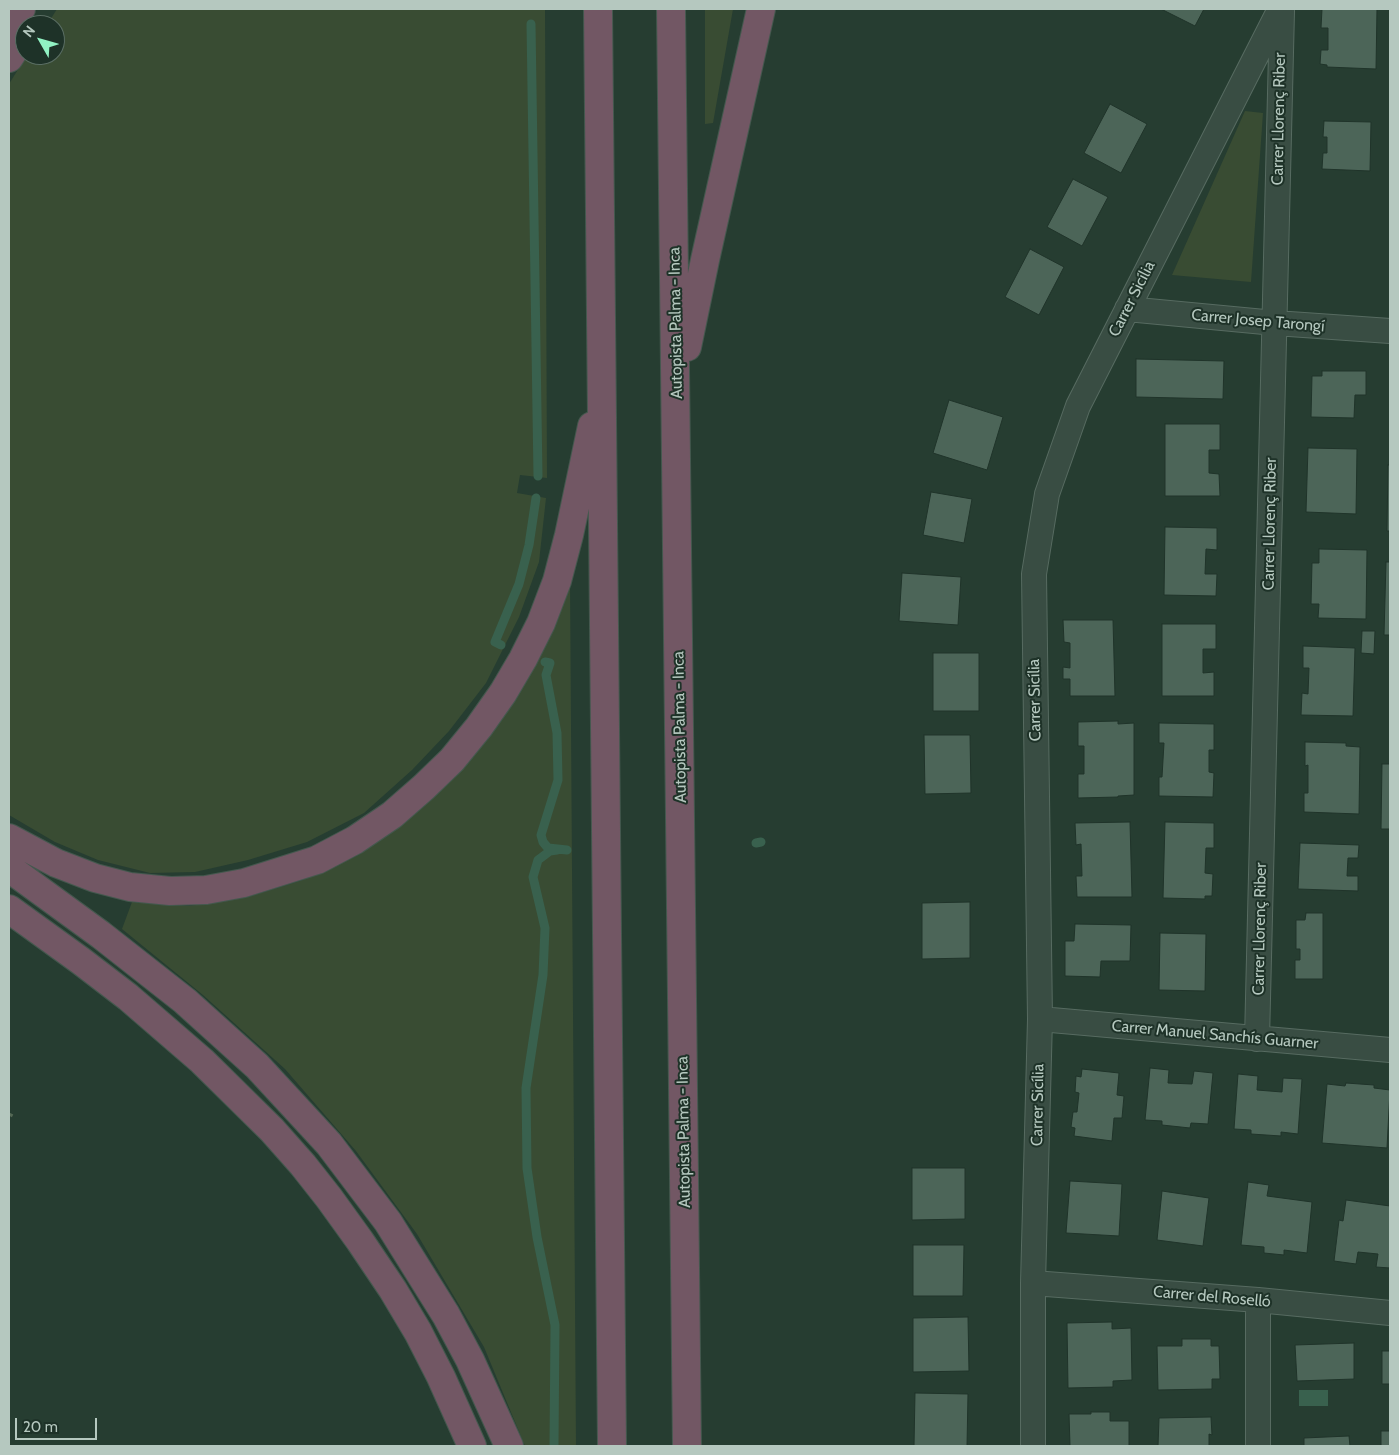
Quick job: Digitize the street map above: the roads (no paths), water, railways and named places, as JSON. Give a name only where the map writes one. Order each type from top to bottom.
[{"type":"highway","points":[[9,27],[20,9]]},
{"type":"highway","points":[[598,9],[612,1446]]},
{"type":"highway","name":"Autopista Palma - Inca","points":[[672,9],[687,1446]]},
{"type":"highway","points":[[677,401],[705,260],[761,15]]},
{"type":"highway","points":[[9,838],[56,863],[96,878],[130,887],[170,891],[206,890],[244,883],[317,860],[355,840],[392,815],[452,760],[479,727],[503,693],[541,623],[558,581],[603,373]]},
{"type":"highway","points":[[9,868],[101,935],[185,1001],[257,1066],[329,1144],[388,1222],[446,1315],[470,1360],[509,1446]]},
{"type":"highway","points":[[9,909],[82,962],[202,1060],[272,1130],[303,1165],[345,1219],[393,1290],[418,1332],[441,1377],[472,1446]]},
{"type":"street","name":"Carrer Sicília","points":[[1033,1446],[1033,1283],[1040,1019],[1034,574],[1047,494],[1074,414],[1281,9]]},
{"type":"street","name":"Carrer Llorenç Riber","points":[[1258,1038],[1281,9]]},
{"type":"street","name":"Carrer Josep Tarongí","points":[[1126,309],[1274,323],[1390,331]]},
{"type":"street","name":"Carrer Manuel Sanchís Guarner","points":[[1040,1019],[1390,1050]]},
{"type":"street","name":"Carrer del Roselló","points":[[1033,1283],[1258,1300],[1390,1314]]},
{"type":"street","points":[[1258,1300],[1258,1446]]},
{"type":"waterway","points":[[531,24],[538,476]]},
{"type":"waterway","points":[[501,645],[495,642],[519,584],[529,545],[536,498]]},
{"type":"waterway","points":[[545,662],[550,663],[546,675],[557,733],[558,780],[541,835],[543,842],[548,848],[567,850]]},
{"type":"waterway","points":[[756,843],[761,842]]},
{"type":"waterway","points":[[554,1446],[555,1325],[537,1237],[527,1168],[526,1088],[543,975],[545,928],[533,877],[538,860],[550,851],[557,850]]}]
